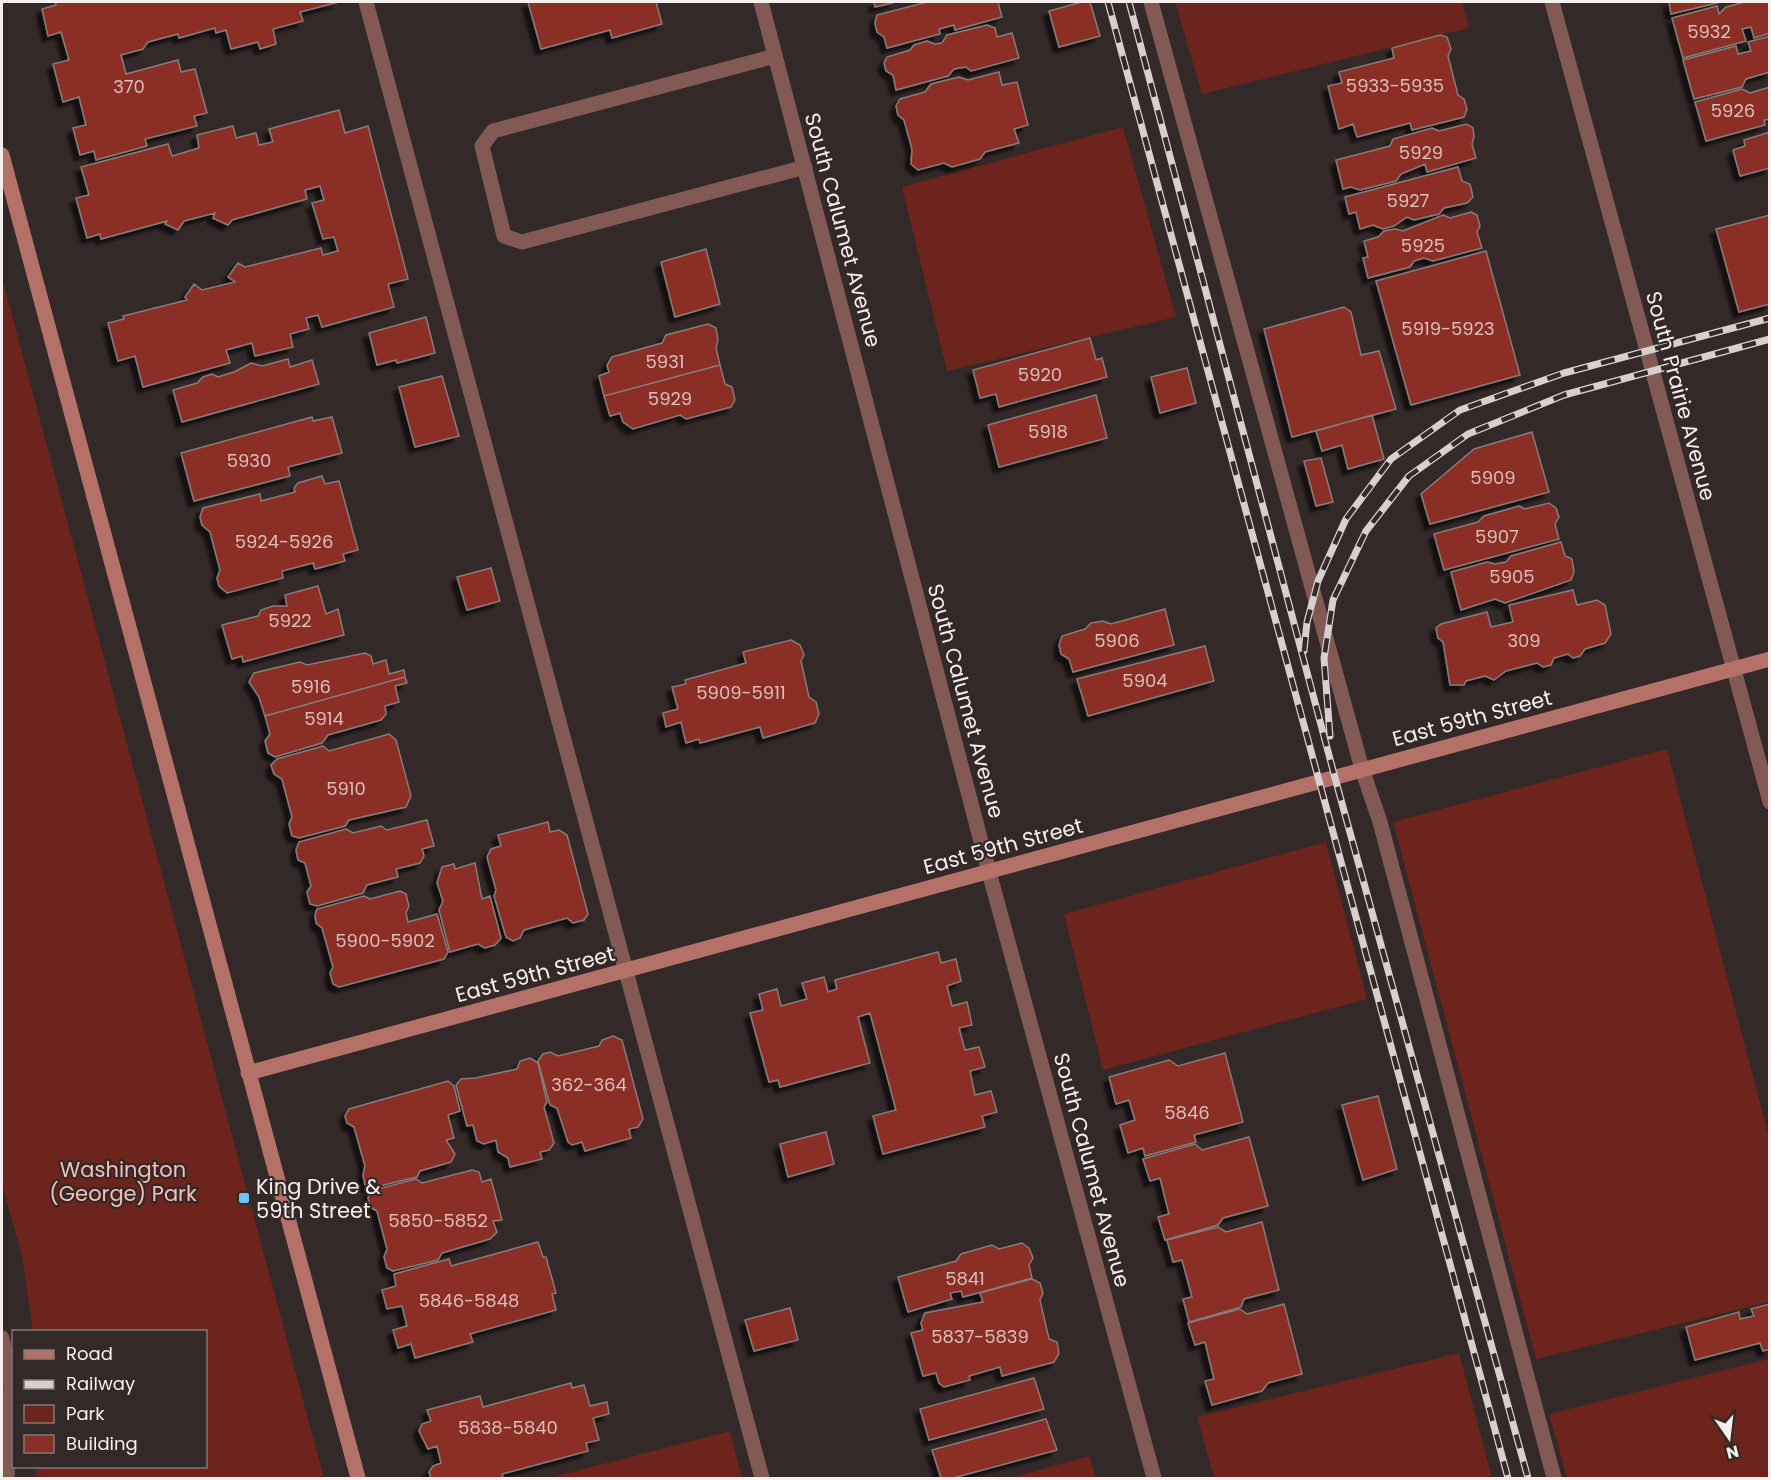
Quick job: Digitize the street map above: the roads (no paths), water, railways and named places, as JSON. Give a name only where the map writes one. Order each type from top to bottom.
[{"type":"street","points":[[366,2],[762,1479]]},
{"type":"street","name":"South Calumet Avenue","points":[[761,2],[989,872],[1154,1479]]},
{"type":"street","points":[[1151,2],[1362,769],[1380,822],[1554,1479]]},
{"type":"street","name":"South Prairie Avenue","points":[[1552,2],[1770,802]]},
{"type":"street","points":[[775,56],[493,130],[482,146],[504,236],[522,242],[805,167]]},
{"type":"street","points":[[2,155],[358,1479]]},
{"type":"street","name":"East 59th Street","points":[[248,1073],[1770,659]]},
{"type":"street","points":[[2,1338],[11,1386],[8,1479]]},
{"type":"railway","points":[[1108,2],[1508,1478]]},
{"type":"railway","points":[[1129,2],[1338,789],[1528,1478]]},
{"type":"railway","points":[[1304,651],[1307,622],[1318,581],[1346,519],[1391,459],[1460,410],[1564,373],[1770,318]]},
{"type":"railway","points":[[1330,736],[1324,658],[1333,600],[1366,531],[1409,476],[1468,434],[1564,395],[1770,339]]},
{"type":"place","name":"King Drive & 59th Street","points":[[244,1198]]},
{"type":"park label","name":"Washington (George) Park","points":[[123,1181]]}]
